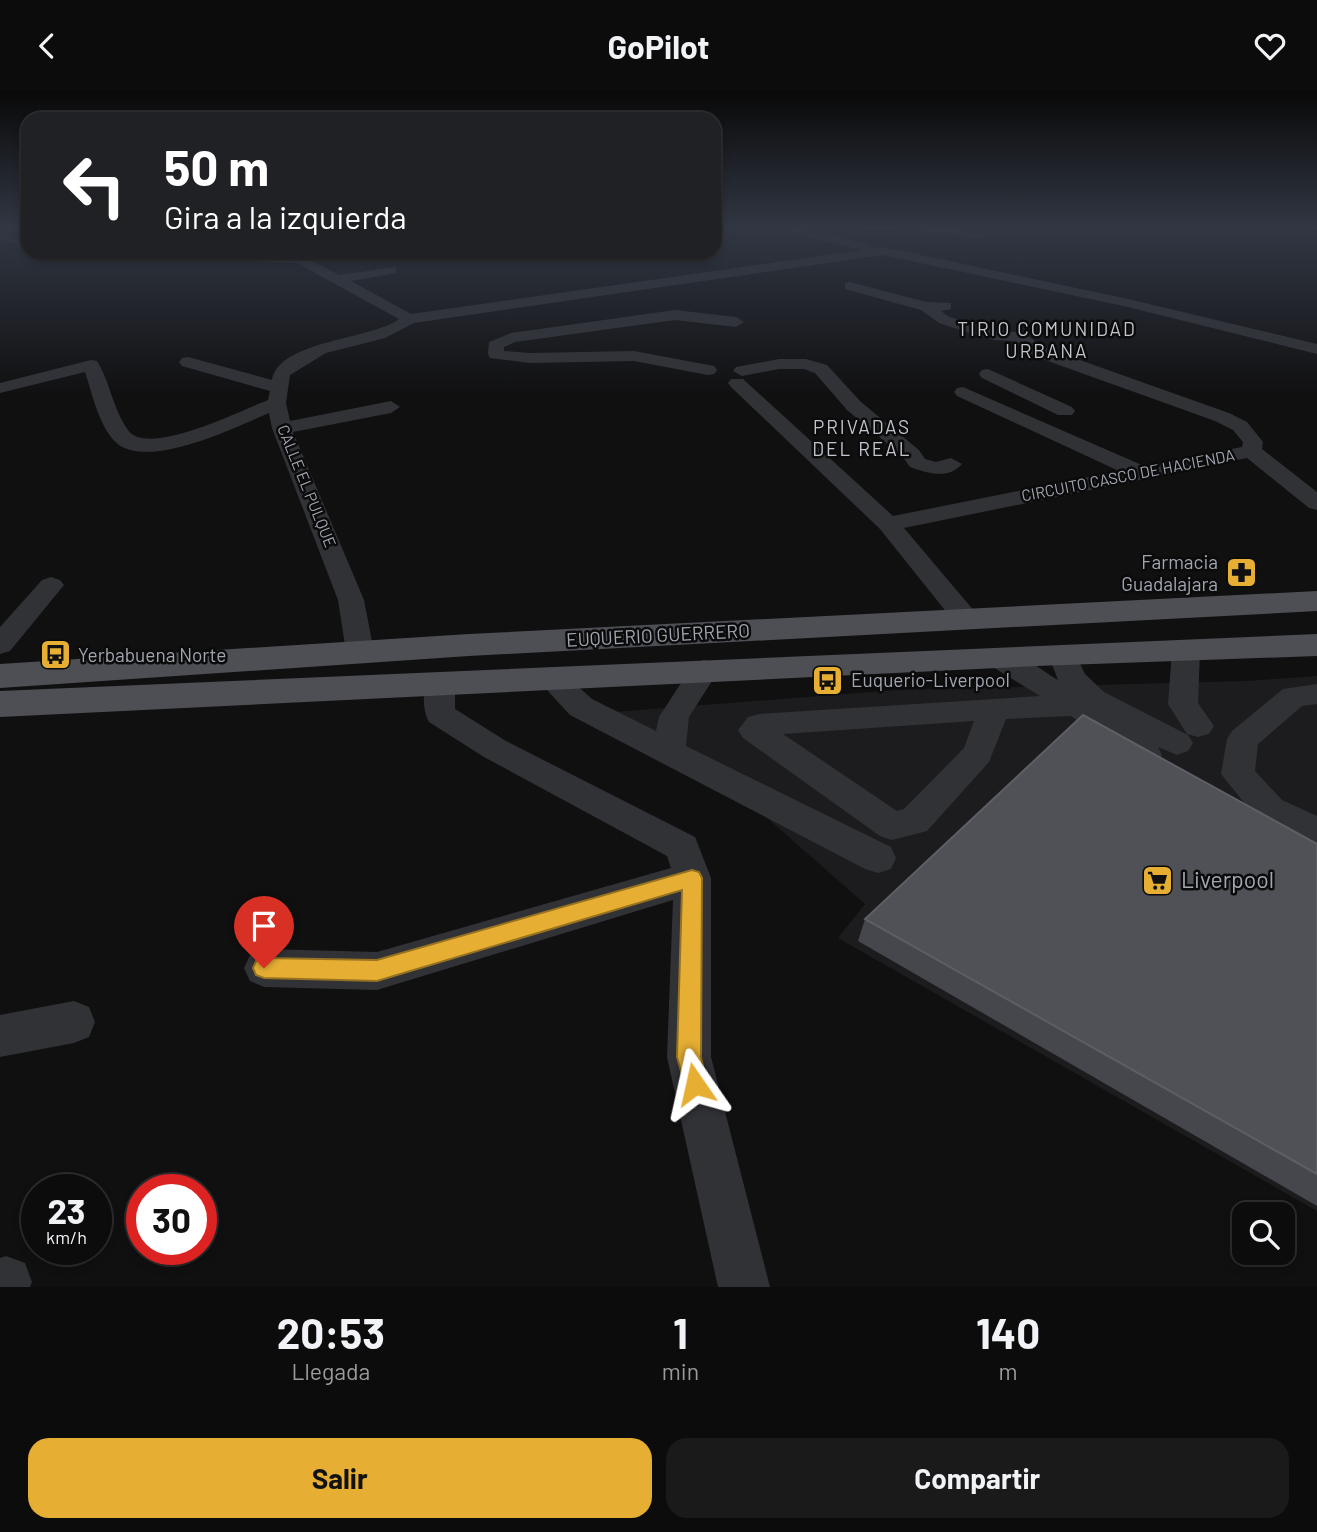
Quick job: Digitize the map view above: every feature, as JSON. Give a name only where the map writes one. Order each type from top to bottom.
[{"type":"main road","name":"EUQUERIO GUERRERO","points":[[0,676],[157,669],[360,652],[1317,601]]},
{"type":"main road","points":[[1240,605],[1278,609],[1305,623],[1306,634],[1265,647]]},
{"type":"main road","points":[[990,657],[988,642],[1014,630],[1067,614]]},
{"type":"main road","name":"EUQUERIO GUERRERO","points":[[0,704],[990,657],[1317,645]]},
{"type":"street","points":[[339,283],[409,319]]},
{"type":"street","points":[[278,395],[282,373],[326,347],[388,333],[409,319],[666,283]]},
{"type":"street","points":[[1033,283],[1317,349]]},
{"type":"street","points":[[850,286],[926,307],[960,307]]},
{"type":"street","name":"CIRCUITO CASCO DE HACIENDA","points":[[888,524],[1251,451],[1253,442],[1249,434],[1231,421],[1040,352],[1017,336],[994,335],[944,320],[926,307]]},
{"type":"street","points":[[736,322],[675,315],[511,338],[495,345],[496,354],[517,359],[637,355],[675,360],[708,370],[726,367],[740,377],[865,506],[888,524],[966,618]]},
{"type":"street","points":[[1002,319],[1014,324],[1017,336]]},
{"type":"street","points":[[188,362],[278,395]]},
{"type":"street","points":[[740,377],[779,364],[806,363],[821,369],[854,406],[912,454],[917,463],[936,469],[951,464]]},
{"type":"street","points":[[0,388],[92,365],[120,433],[129,443],[151,445],[219,427],[278,395]]},
{"type":"street","points":[[988,374],[1065,411],[1023,422]]},
{"type":"street","points":[[963,392],[1023,422],[1141,473]]},
{"type":"street","name":"CALLE EL PULQUE","points":[[278,395],[282,428],[351,600],[360,652]]},
{"type":"street","points":[[282,428],[391,407]]},
{"type":"street","points":[[1251,451],[1317,503]]},
{"type":"street","points":[[0,645],[51,585]]},
{"type":"street","points":[[1180,747],[1186,650]]},
{"type":"street","points":[[1062,654],[1072,679],[1093,699],[1180,747]]},
{"type":"street","points":[[990,657],[1077,705],[1180,747]]},
{"type":"street","points":[[669,752],[674,717],[704,670]]},
{"type":"street","points":[[550,677],[581,707],[878,858]]},
{"type":"street","points":[[440,683],[440,714],[495,749],[682,847],[692,878],[689,1057],[744,1287]]},
{"type":"street","points":[[1317,694],[1294,696],[1242,739],[1238,774],[1270,810],[1317,831]]},
{"type":"street","points":[[994,709],[978,754],[915,821],[892,826],[754,730],[759,725],[937,712],[994,709],[1077,705]]},
{"type":"street","points":[[937,712],[982,743]]},
{"type":"street","points":[[264,968],[377,971],[692,878]]},
{"type":"street","points":[[0,1036],[74,1022]]},
{"type":"shaded area","points":[[1317,676],[1317,1211],[838,938],[865,904],[758,810],[576,715],[897,690],[1246,681]]},
{"type":"building","points":[[1083,715],[1317,844],[1317,1174],[865,919]]},
{"type":"place","name":"Farmacia Guadalajara","points":[[1241,573]]},
{"type":"place","name":"Yerbabuena Norte","points":[[55,655]]},
{"type":"place","name":"Euquerio-Liverpool","points":[[828,680]]},
{"type":"place","name":"Liverpool","points":[[1158,880]]},
{"type":"district","name":"TIRIO COMUNIDAD URBANA","points":[[1047,340]]},
{"type":"district","name":"PRIVADAS DEL REAL","points":[[862,438]]},
{"type":"route","points":[[264,968],[377,971],[692,878],[689,1057],[695,1084]]}]
